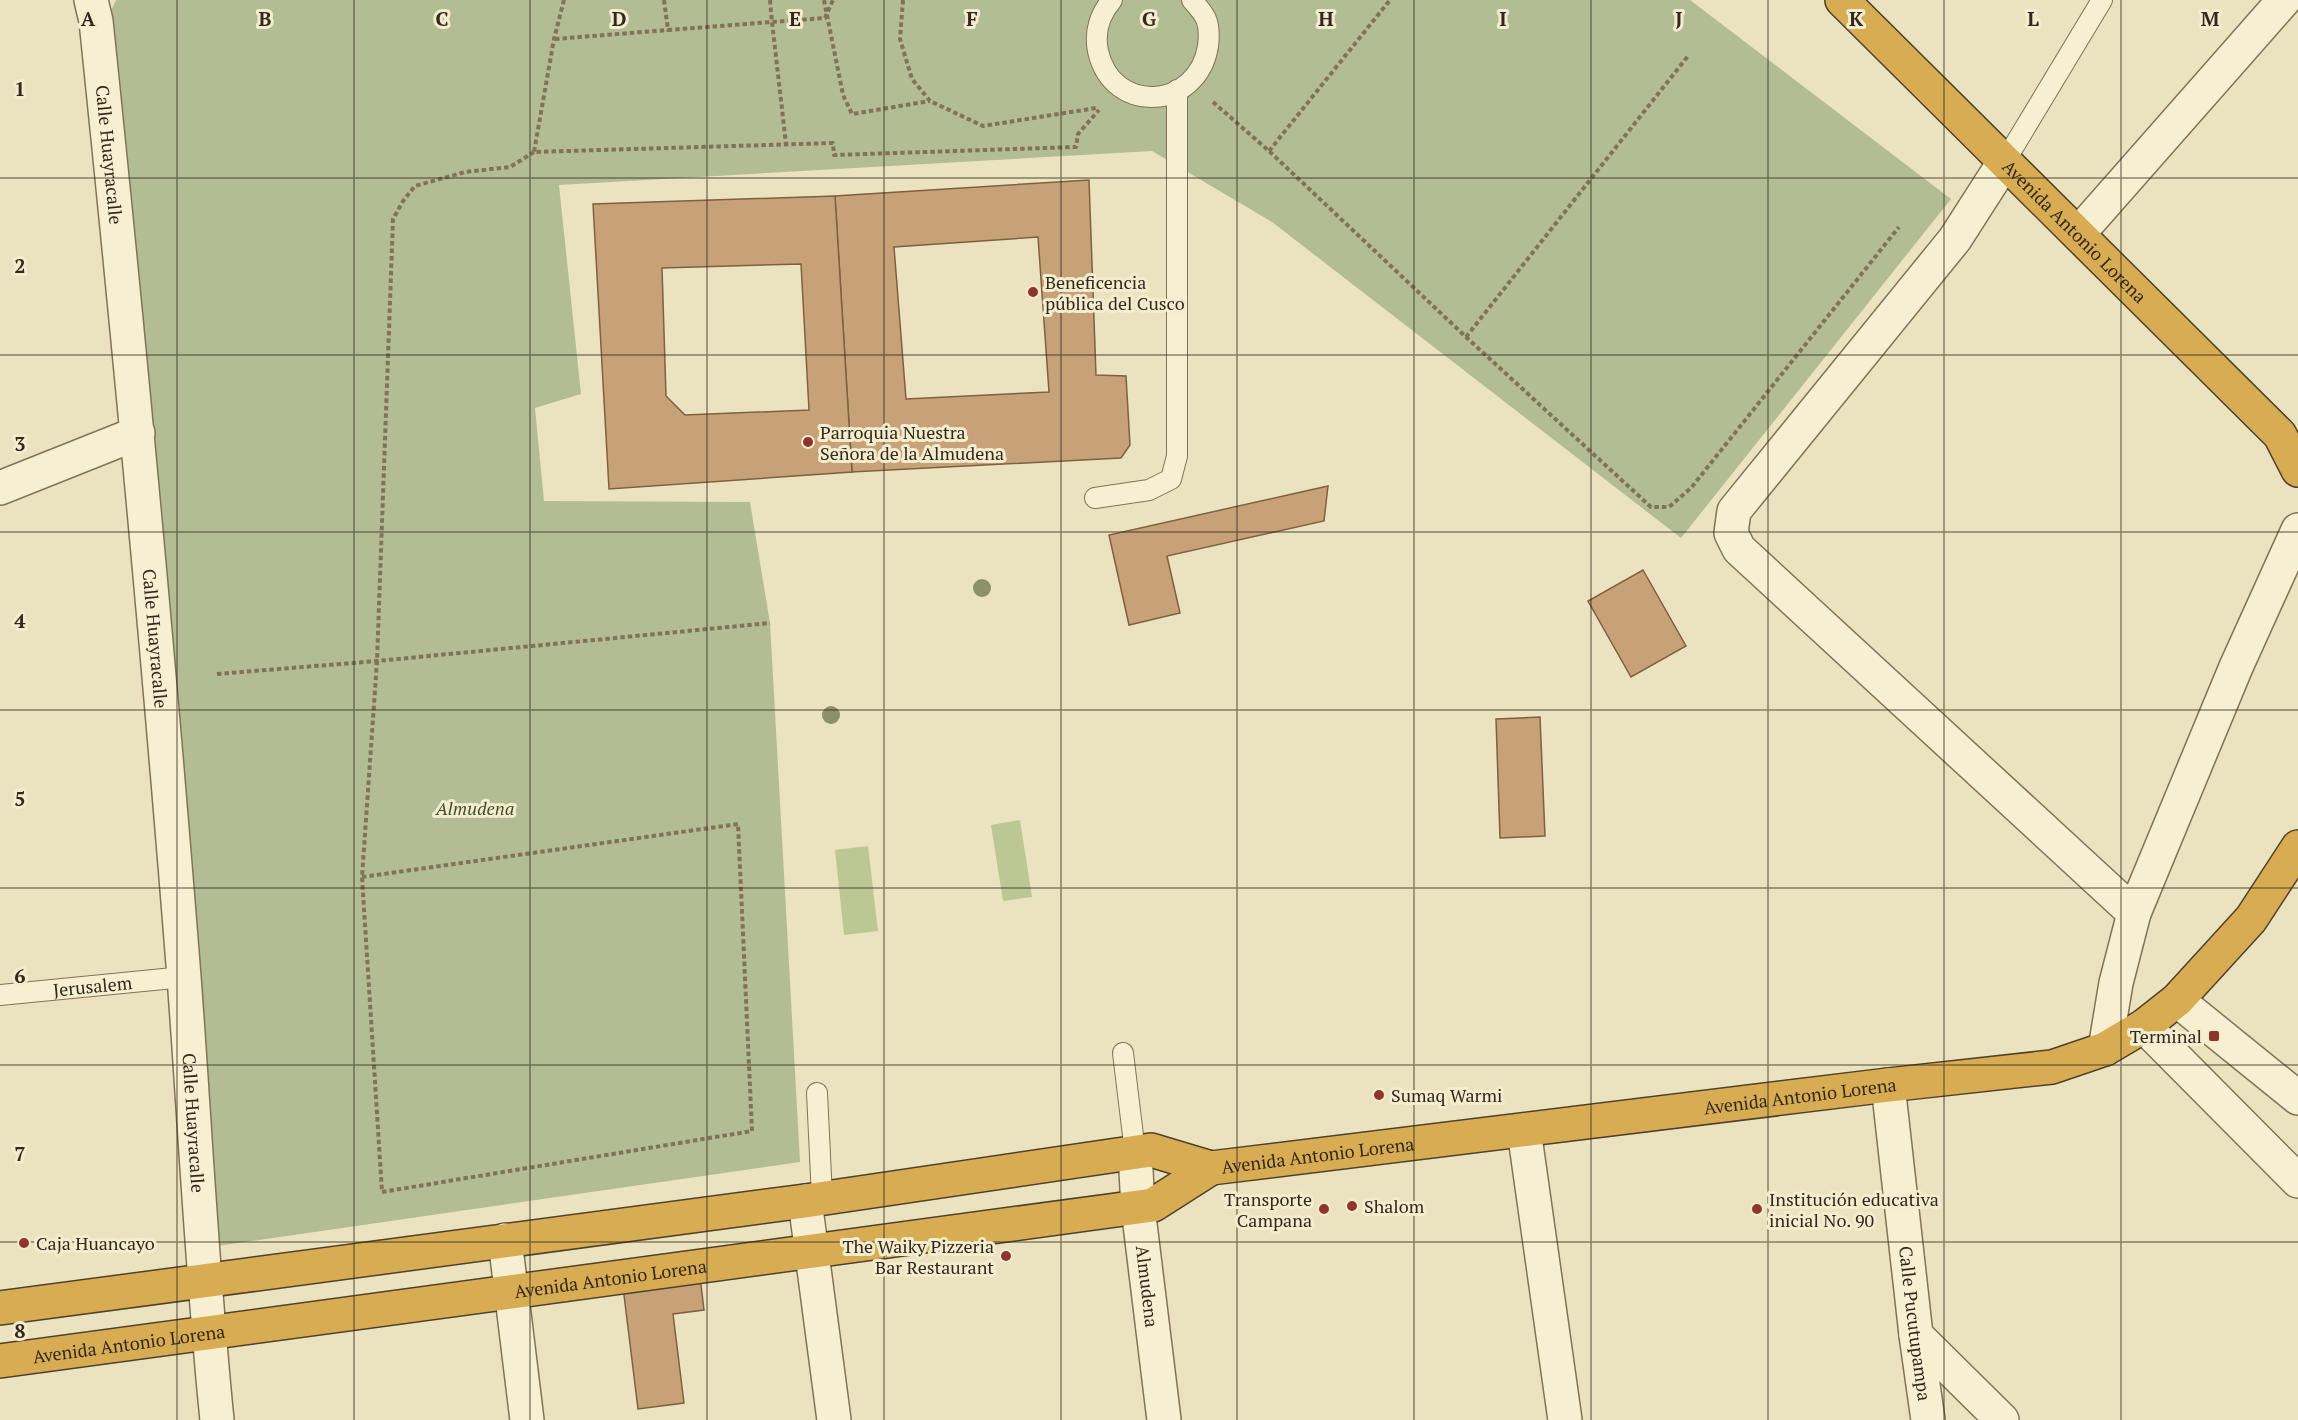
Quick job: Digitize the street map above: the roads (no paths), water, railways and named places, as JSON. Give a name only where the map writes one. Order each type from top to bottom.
[{"type":"highway","name":"Avenida Antonio Lorena","points":[[1842,0],[2280,435],[2298,470]]},
{"type":"highway","name":"Avenida Antonio Lorena","points":[[0,1308],[814,1199],[1151,1150],[1211,1168],[2052,1067],[2105,1049],[2144,1026],[2177,1000],[2251,919],[2298,847]]},
{"type":"highway","name":"Avenida Antonio Lorena","points":[[0,1361],[1138,1208],[1153,1205],[1211,1168]]},
{"type":"street","name":"Calle Huayracalle","points":[[91,0],[96,21],[138,433],[184,977],[208,1333],[218,1420]]},
{"type":"street","points":[[2078,234],[2284,0]]},
{"type":"street","points":[[2005,161],[1955,239],[1734,511],[1731,533],[1739,549],[2134,913]]},
{"type":"street","points":[[0,488],[138,433]]},
{"type":"street","points":[[2105,1049],[2116,983],[2134,913],[2236,667],[2298,530]]},
{"type":"street","points":[[2177,1000],[2298,1098]]},
{"type":"street","points":[[2144,1026],[2298,1181]]},
{"type":"street","name":"Calle Pucutupampa","points":[[1888,1085],[1916,1335],[1928,1420]]},
{"type":"street","points":[[1524,1130],[1565,1420]]},
{"type":"street","name":"Almudena","points":[[1135,1152],[1138,1208],[1164,1420]]},
{"type":"street","points":[[814,1199],[812,1252],[834,1420]]},
{"type":"street","points":[[505,1240],[527,1420]]},
{"type":"street","points":[[1916,1335],[2002,1420]]},
{"type":"lane","points":[[1112,0],[1101,14],[1096,44],[1099,59],[1113,81],[1127,92],[1145,98],[1163,96],[1184,86],[1205,63],[1209,40],[1206,19],[1192,0]]},
{"type":"lane","points":[[2005,161],[2102,0]]},
{"type":"lane","points":[[1095,498],[1149,490],[1170,479],[1177,456],[1184,86]]},
{"type":"lane","name":"Jerusalem","points":[[0,995],[184,977]]},
{"type":"lane","points":[[1123,1053],[1135,1152]]},
{"type":"lane","points":[[814,1199],[817,1093]]},
{"type":"place","name":"Beneficencia pública del Cusco","points":[[1033,292]]},
{"type":"place","name":"Parroquia Nuestra Señora de la Almudena","points":[[808,442]]},
{"type":"place","name":"Terminal","points":[[2214,1036]]},
{"type":"place","name":"Sumaq Warmi","points":[[1379,1095]]},
{"type":"place","name":"Shalom","points":[[1352,1206]]},
{"type":"place","name":"Transporte Campana","points":[[1324,1209]]},
{"type":"place","name":"Institución educativa inicial No. 90","points":[[1757,1209]]},
{"type":"place","name":"Caja Huancayo","points":[[24,1243]]},
{"type":"place","name":"The Waiky Pizzeria Bar Restaurant","points":[[1006,1256]]}]
